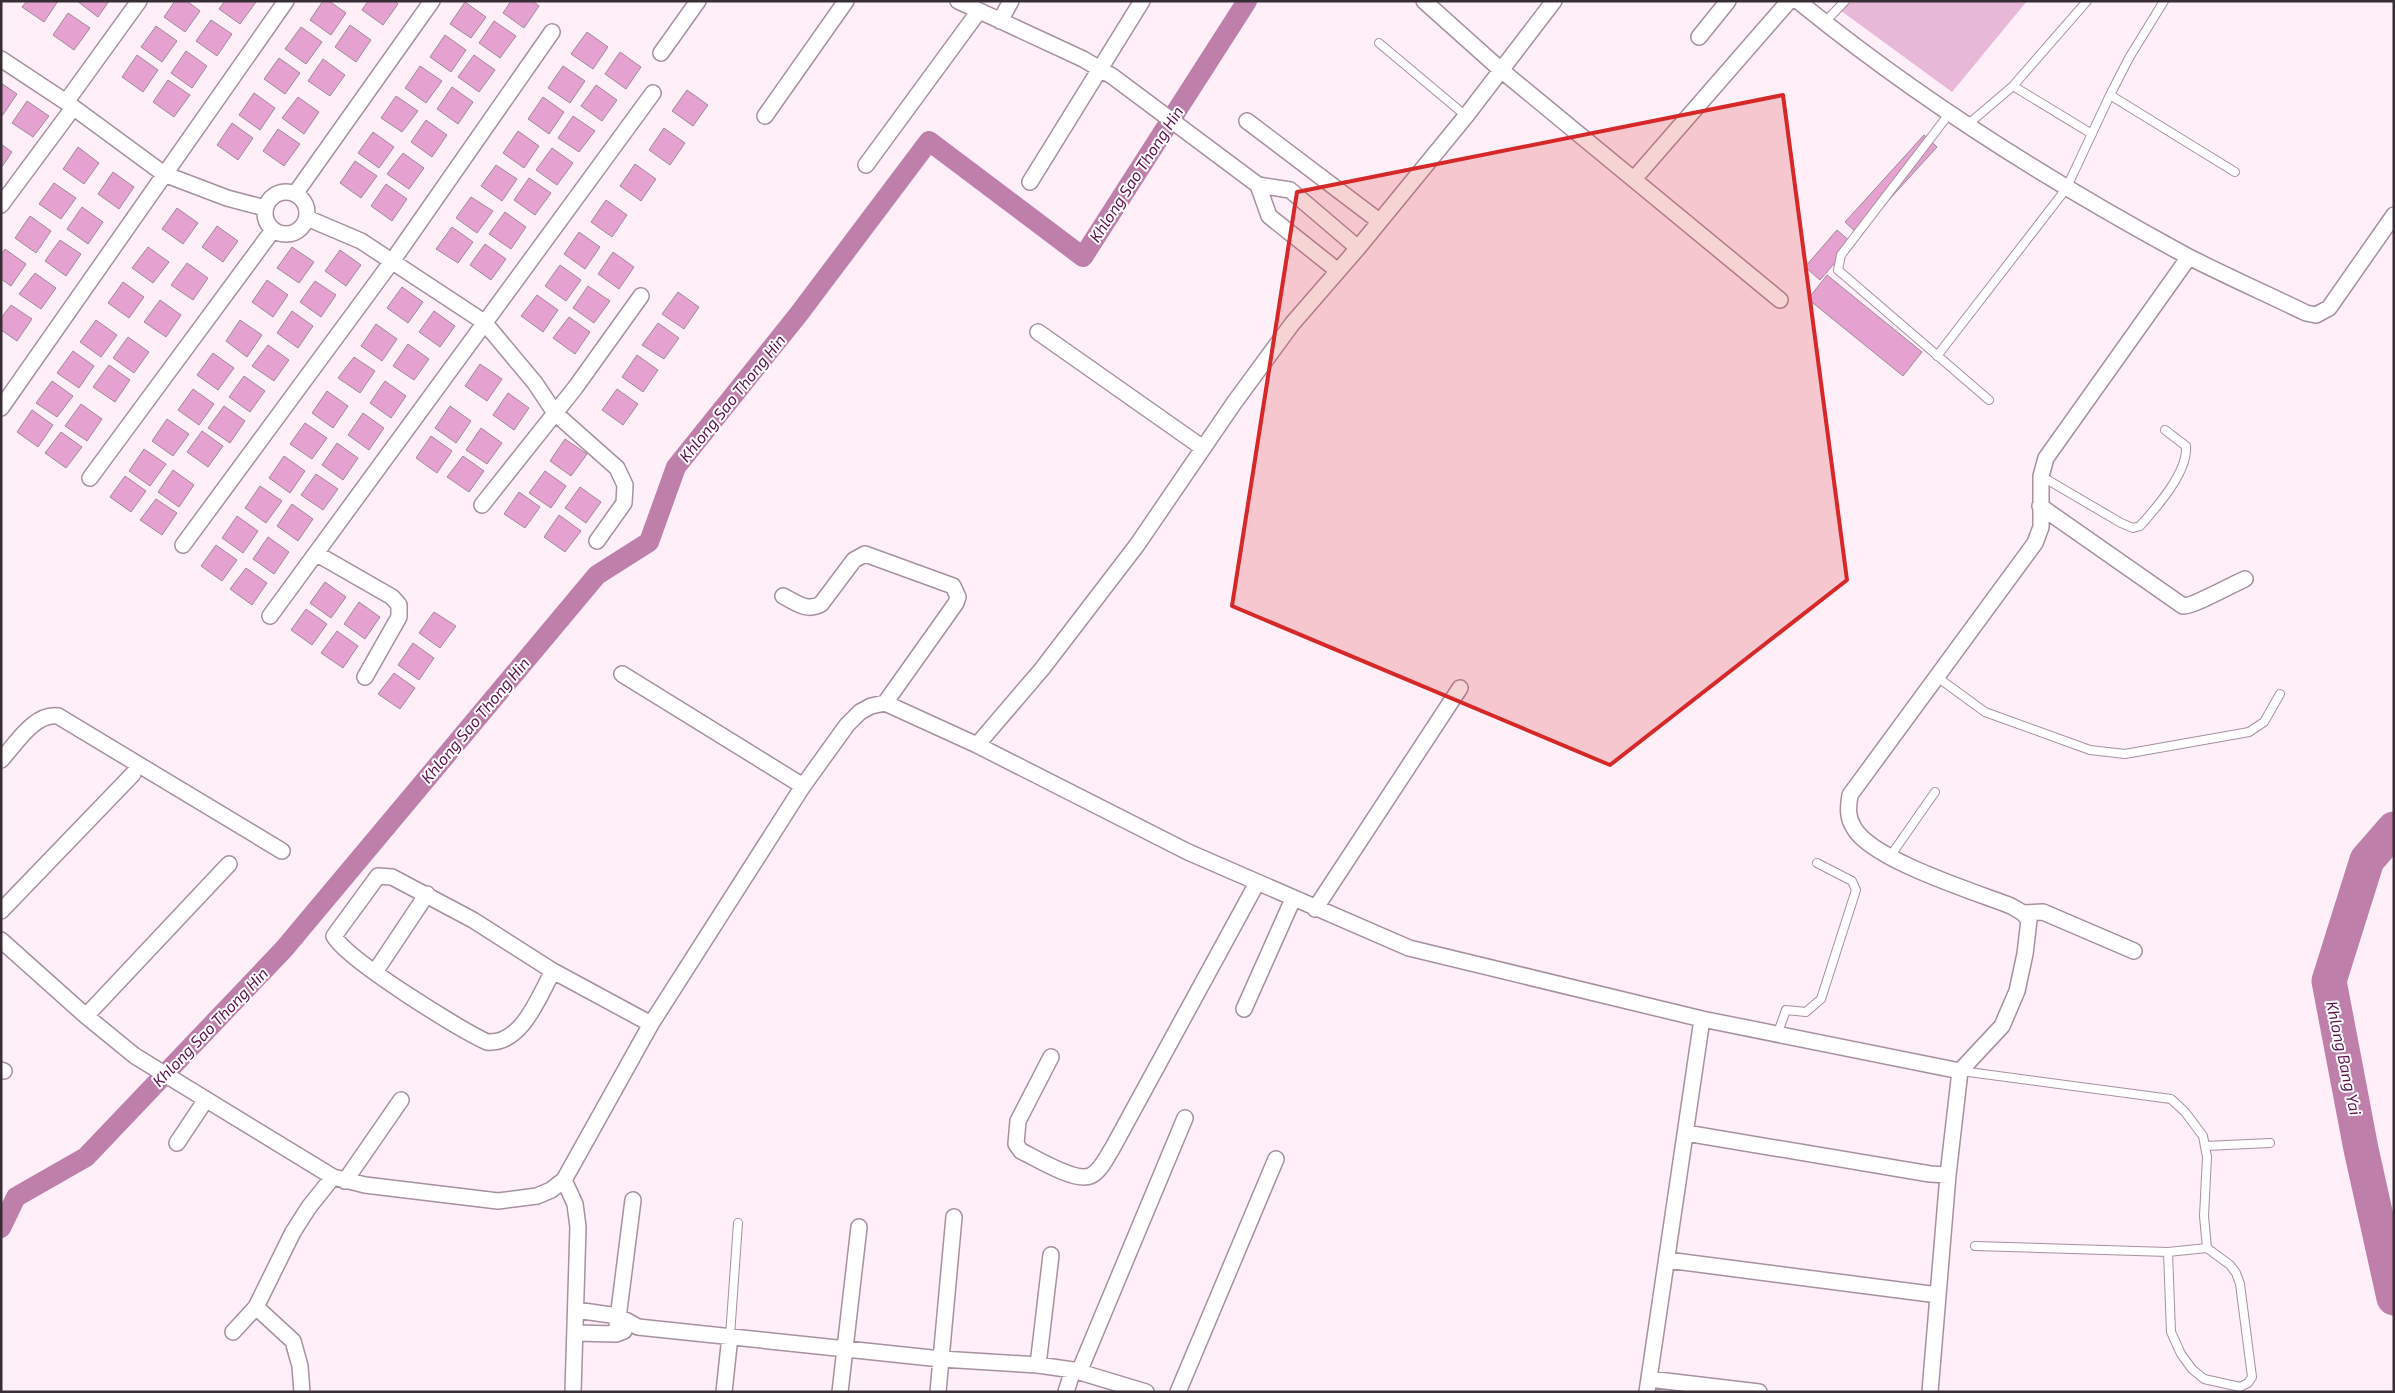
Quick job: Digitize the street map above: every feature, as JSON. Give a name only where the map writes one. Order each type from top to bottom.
[{"type":"street","points":[[1,206],[139,1]]},
{"type":"street","points":[[1,408],[286,1]]},
{"type":"street","points":[[295,194],[432,1]]},
{"type":"street","points":[[662,53],[698,1]]},
{"type":"street","points":[[765,116],[846,1]]},
{"type":"street","points":[[958,1],[1101,70],[1258,185],[1290,190],[1358,248]]},
{"type":"street","points":[[1000,21],[1011,1]]},
{"type":"street","points":[[1030,182],[1142,1]]},
{"type":"street","points":[[1424,1],[1501,70],[1780,300]]},
{"type":"street","points":[[977,745],[1042,668],[1095,600],[1292,324],[1358,248],[1466,116],[1554,1]]},
{"type":"street","points":[[1699,37],[1728,1]]},
{"type":"street","points":[[1634,179],[1789,1]]},
{"type":"street","points":[[1798,1],[1824,23],[1966,126],[2066,189],[2189,257],[2306,313],[2316,315],[2323,313],[2337,298],[2394,215]]},
{"type":"street","points":[[866,165],[979,11]]},
{"type":"street","points":[[183,545],[393,260],[552,32]]},
{"type":"street","points":[[1,60],[70,105],[164,174],[227,198],[265,208]]},
{"type":"street","points":[[270,616],[653,93]]},
{"type":"street","points":[[1247,121],[1379,221]]},
{"type":"street","points":[[1258,185],[1269,216],[1338,271]]},
{"type":"street","points":[[280,192],[295,194],[303,200],[306,208],[306,218],[297,231],[281,234],[273,230],[265,216],[265,208],[268,201],[280,192]]},
{"type":"street","points":[[306,218],[362,241],[484,322],[535,383],[555,413],[617,468],[625,485],[624,503],[597,541]]},
{"type":"street","points":[[90,478],[273,230]]},
{"type":"street","points":[[2134,951],[2043,912],[2023,913],[1890,858],[1867,843],[1854,829],[1847,812],[1850,795],[2035,543],[2041,527],[2041,476],[2046,458],[2189,257]]},
{"type":"street","points":[[482,505],[555,413],[641,296]]},
{"type":"street","points":[[1038,332],[1203,448]]},
{"type":"street","points":[[2040,506],[2183,606],[2195,604],[2207,596],[2244,579]]},
{"type":"street","points":[[316,554],[392,597],[399,605],[399,617],[365,678]]},
{"type":"street","points":[[1,940],[86,1016],[135,1056],[206,1101],[339,1179],[498,1201],[537,1196],[551,1190],[564,1180],[650,1024],[803,786],[847,725],[866,709],[886,703],[956,603],[958,597],[953,586],[865,554],[854,560],[821,604],[814,608],[807,608],[783,596]]},
{"type":"street","points":[[622,674],[803,786]]},
{"type":"street","points":[[1315,909],[1460,688]]},
{"type":"street","points":[[886,703],[977,745],[1163,839],[1315,909],[1409,948],[1702,1019],[1960,1071]]},
{"type":"street","points":[[1,760],[40,718],[49,715],[58,716],[282,851]]},
{"type":"street","points":[[1,911],[133,774]]},
{"type":"street","points":[[86,1016],[229,864]]},
{"type":"street","points":[[553,971],[520,1027],[497,1043],[477,1037],[375,972],[347,952],[334,936],[378,876],[392,876],[474,920],[553,971],[650,1024]]},
{"type":"street","points":[[1051,1056],[1018,1121],[1016,1144],[1021,1150],[1067,1173],[1080,1177],[1089,1176],[1096,1171],[1112,1149],[1256,882]]},
{"type":"street","points":[[375,972],[427,894]]},
{"type":"street","points":[[1244,1009],[1293,899]]},
{"type":"street","points":[[1930,1392],[1948,1175],[1960,1071],[2002,1026],[2017,991],[2025,954],[2029,920],[2023,913]]},
{"type":"street","points":[[1702,1019],[1648,1385],[1759,1392]]},
{"type":"street","points":[[233,1332],[256,1307],[293,1232],[309,1207],[339,1179],[401,1100]]},
{"type":"street","points":[[177,1143],[206,1101]]},
{"type":"street","points":[[1066,1392],[1185,1118]]},
{"type":"street","points":[[1686,1133],[1930,1174],[1948,1175]]},
{"type":"street","points":[[1178,1392],[1276,1159]]},
{"type":"street","points":[[564,1180],[576,1204],[578,1227],[574,1392]]},
{"type":"street","points":[[616,1334],[633,1200]]},
{"type":"street","points":[[938,1392],[954,1217]]},
{"type":"street","points":[[840,1392],[859,1227]]},
{"type":"street","points":[[1038,1365],[1051,1255]]},
{"type":"street","points":[[1667,1260],[1938,1295]]},
{"type":"street","points":[[256,1307],[293,1341],[300,1366],[302,1392]]},
{"type":"street","points":[[576,1310],[618,1316],[638,1327],[941,1359],[1038,1365],[1076,1371],[1146,1392]]},
{"type":"street","points":[[576,1333],[616,1334],[638,1327]]},
{"type":"street","points":[[724,1392],[730,1336]]},
{"type":"lane","points":[[1824,23],[1845,1]]},
{"type":"lane","points":[[1966,126],[2013,86],[2086,1]]},
{"type":"lane","points":[[1937,356],[2066,189],[2110,95],[2164,1]]},
{"type":"lane","points":[[1379,43],[1466,116]]},
{"type":"lane","points":[[2013,86],[2092,134]]},
{"type":"lane","points":[[2110,95],[2236,172]]},
{"type":"lane","points":[[1949,114],[1841,255],[1838,270],[1989,400]]},
{"type":"lane","points":[[2041,476],[2121,522],[2133,528],[2140,526],[2166,494],[2186,457],[2186,446],[2165,430]]},
{"type":"lane","points":[[1937,677],[1985,712],[2090,750],[2125,754],[2249,732],[2264,722],[2280,694]]},
{"type":"lane","points":[[1890,858],[1935,792]]},
{"type":"lane","points":[[1777,1035],[1786,1010],[1806,1012],[1821,999],[1856,890],[1852,881],[1817,863]]},
{"type":"lane","points":[[1960,1071],[2171,1099],[2195,1123],[2203,1136],[2207,1157],[2204,1216],[2206,1248]]},
{"type":"lane","points":[[2204,1146],[2270,1143]]},
{"type":"lane","points":[[730,1336],[738,1223]]},
{"type":"lane","points":[[1975,1246],[2168,1252],[2206,1248],[2230,1265],[2240,1284],[2252,1377],[2248,1383],[2240,1387],[2204,1379],[2192,1369],[2181,1354],[2171,1332],[2168,1252]]},
{"type":"highlighted area","points":[[1783,95],[1847,580],[1610,765],[1232,606],[1297,192]]},
{"type":"shaded area","points":[[1846,1],[2027,1],[1952,92],[1840,10]]},
{"type":"building","points":[[27,1],[58,1],[44,22],[22,7]]},
{"type":"building","points":[[77,1],[109,1],[98,17]]},
{"type":"building","points":[[175,1],[187,1],[200,11],[185,32],[164,17]]},
{"type":"building","points":[[225,1],[256,2],[240,24],[219,9]]},
{"type":"building","points":[[323,1],[329,1],[346,13],[331,35],[310,20]]},
{"type":"building","points":[[368,1],[395,1],[398,4],[383,25],[362,10]]},
{"type":"building","points":[[511,1],[533,1],[539,6],[524,28],[503,13]]},
{"type":"building","points":[[465,2],[486,17],[471,38],[450,24]]},
{"type":"building","points":[[68,13],[90,28],[74,50],[53,35]]},
{"type":"building","points":[[211,20],[232,34],[217,56],[196,41]]},
{"type":"building","points":[[494,21],[516,36],[500,58],[479,43]]},
{"type":"building","points":[[350,25],[371,40],[356,62],[335,47]]},
{"type":"building","points":[[156,26],[177,41],[162,62],[141,47]]},
{"type":"building","points":[[301,27],[322,42],[306,64],[285,49]]},
{"type":"building","points":[[587,32],[608,47],[593,69],[571,54]]},
{"type":"building","points":[[445,35],[466,50],[451,72],[430,57]]},
{"type":"building","points":[[186,51],[207,66],[192,88],[171,73]]},
{"type":"building","points":[[620,52],[641,67],[626,89],[605,74]]},
{"type":"building","points":[[137,55],[158,70],[143,92],[122,77]]},
{"type":"building","points":[[474,55],[495,70],[479,92],[458,77]]},
{"type":"building","points":[[279,58],[300,73],[285,94],[264,79]]},
{"type":"building","points":[[323,59],[345,75],[330,96],[308,81]]},
{"type":"building","points":[[420,66],[442,81],[426,103],[405,88]]},
{"type":"building","points":[[563,66],[585,81],[570,103],[548,88]]},
{"type":"building","points":[[168,80],[190,95],[174,117],[153,102]]},
{"type":"building","points":[[1,83],[17,94],[2,116],[1,115]]},
{"type":"building","points":[[596,85],[617,100],[602,121],[581,106]]},
{"type":"building","points":[[452,87],[473,102],[458,124],[437,109]]},
{"type":"building","points":[[687,90],[708,105],[693,126],[672,111]]},
{"type":"building","points":[[254,93],[275,108],[260,130],[239,115]]},
{"type":"building","points":[[396,96],[418,111],[402,132],[381,118]]},
{"type":"building","points":[[298,97],[319,112],[304,134],[282,118]]},
{"type":"building","points":[[543,97],[564,112],[549,134],[528,119]]},
{"type":"building","points":[[27,101],[49,116],[33,137],[12,123]]},
{"type":"building","points":[[573,116],[595,131],[579,152],[558,138]]},
{"type":"building","points":[[426,120],[447,135],[432,157],[411,142]]},
{"type":"building","points":[[232,123],[253,138],[238,160],[217,145]]},
{"type":"building","points":[[664,128],[685,143],[670,165],[649,150]]},
{"type":"building","points":[[278,129],[300,144],[284,166],[263,151]]},
{"type":"building","points":[[518,131],[539,146],[524,168],[503,153]]},
{"type":"building","points":[[373,132],[394,147],[379,168],[358,153]]},
{"type":"building","points":[[1924,135],[1937,147],[1858,234],[1845,222]]},
{"type":"building","points":[[1,144],[12,152],[1,168]]},
{"type":"building","points":[[78,147],[99,163],[84,184],[63,169]]},
{"type":"building","points":[[552,148],[573,163],[557,185],[536,170]]},
{"type":"building","points":[[403,153],[424,168],[409,189],[387,174]]},
{"type":"building","points":[[355,161],[377,176],[361,198],[340,183]]},
{"type":"building","points":[[635,164],[656,179],[641,201],[620,186]]},
{"type":"building","points":[[496,165],[517,179],[502,201],[481,186]]},
{"type":"building","points":[[113,172],[134,187],[119,209],[98,194]]},
{"type":"building","points":[[529,178],[551,193],[535,215],[514,200]]},
{"type":"building","points":[[54,183],[76,198],[61,219],[39,204]]},
{"type":"building","points":[[386,184],[407,199],[392,221],[371,206]]},
{"type":"building","points":[[471,197],[493,211],[477,233],[456,218]]},
{"type":"building","points":[[606,200],[627,215],[612,237],[591,222]]},
{"type":"building","points":[[82,207],[103,222],[88,244],[67,229]]},
{"type":"building","points":[[177,208],[198,223],[183,244],[162,229]]},
{"type":"building","points":[[505,212],[526,227],[511,249],[489,234]]},
{"type":"building","points":[[30,216],[51,231],[36,253],[15,238]]},
{"type":"building","points":[[217,226],[238,241],[223,262],[202,247]]},
{"type":"building","points":[[452,227],[473,242],[458,263],[436,249]]},
{"type":"building","points":[[1837,230],[1852,243],[1820,280],[1805,267]]},
{"type":"building","points":[[579,232],[600,247],[585,269],[564,254]]},
{"type":"building","points":[[60,240],[81,254],[66,276],[45,261]]},
{"type":"building","points":[[485,244],[506,259],[491,280],[470,265]]},
{"type":"building","points":[[148,247],[169,262],[153,283],[132,268]]},
{"type":"building","points":[[292,247],[314,262],[299,283],[277,268]]},
{"type":"building","points":[[5,249],[26,264],[11,286],[1,279],[1,255]]},
{"type":"building","points":[[340,250],[361,265],[346,286],[325,271]]},
{"type":"building","points":[[613,252],[634,267],[619,289],[598,274]]},
{"type":"building","points":[[187,263],[208,278],[193,300],[171,285]]},
{"type":"building","points":[[560,265],[581,280],[566,301],[545,286]]},
{"type":"building","points":[[35,273],[56,288],[41,309],[19,294]]},
{"type":"building","points":[[1827,275],[1922,352],[1903,376],[1808,299]]},
{"type":"building","points":[[267,280],[288,295],[273,317],[252,302]]},
{"type":"building","points":[[315,281],[336,295],[321,317],[300,302]]},
{"type":"building","points":[[123,282],[144,297],[129,318],[108,303]]},
{"type":"building","points":[[588,286],[610,301],[594,323],[573,308]]},
{"type":"building","points":[[402,287],[423,302],[408,323],[387,308]]},
{"type":"building","points":[[678,292],[699,307],[684,329],[662,314]]},
{"type":"building","points":[[537,295],[558,310],[543,332],[521,316]]},
{"type":"building","points":[[160,300],[181,315],[166,337],[144,322]]},
{"type":"building","points":[[11,305],[32,319],[17,341],[1,330],[1,318]]},
{"type":"building","points":[[292,311],[313,326],[298,348],[277,333]]},
{"type":"building","points":[[434,311],[455,326],[440,347],[419,332]]},
{"type":"building","points":[[569,317],[590,332],[575,354],[553,338]]},
{"type":"building","points":[[96,320],[117,335],[101,357],[80,342]]},
{"type":"building","points":[[240,320],[262,335],[247,357],[226,341]]},
{"type":"building","points":[[658,323],[679,338],[664,359],[642,345]]},
{"type":"building","points":[[376,324],[397,339],[382,361],[361,346]]},
{"type":"building","points":[[128,337],[149,352],[134,373],[113,358]]},
{"type":"building","points":[[408,344],[429,359],[414,380],[393,366]]},
{"type":"building","points":[[268,345],[289,360],[274,381],[252,366]]},
{"type":"building","points":[[73,351],[94,366],[79,388],[57,373]]},
{"type":"building","points":[[213,353],[234,368],[218,390],[197,375]]},
{"type":"building","points":[[637,355],[658,370],[643,392],[622,377]]},
{"type":"building","points":[[354,357],[375,371],[360,393],[338,378]]},
{"type":"building","points":[[480,364],[502,379],[487,401],[465,386]]},
{"type":"building","points":[[109,365],[130,380],[115,402],[93,387]]},
{"type":"building","points":[[244,376],[265,391],[250,412],[229,397]]},
{"type":"building","points":[[52,381],[73,396],[57,417],[36,403]]},
{"type":"building","points":[[385,381],[406,396],[391,418],[370,403]]},
{"type":"building","points":[[193,389],[214,404],[199,425],[178,410]]},
{"type":"building","points":[[617,389],[638,404],[623,425],[602,410]]},
{"type":"building","points":[[327,391],[348,406],[333,428],[312,413]]},
{"type":"building","points":[[508,393],[529,408],[514,430],[493,415]]},
{"type":"building","points":[[81,404],[102,419],[87,441],[65,426]]},
{"type":"building","points":[[224,406],[245,421],[230,443],[208,428]]},
{"type":"building","points":[[450,406],[471,421],[456,443],[435,428]]},
{"type":"building","points":[[32,410],[53,425],[38,447],[17,432]]},
{"type":"building","points":[[363,413],[384,428],[369,450],[348,435]]},
{"type":"building","points":[[167,419],[189,434],[173,456],[152,441]]},
{"type":"building","points":[[305,423],[327,438],[312,459],[290,444]]},
{"type":"building","points":[[481,428],[502,443],[487,464],[466,450]]},
{"type":"building","points":[[202,431],[223,446],[208,467],[187,452]]},
{"type":"building","points":[[61,432],[82,447],[66,468],[45,453]]},
{"type":"building","points":[[431,436],[452,451],[437,473],[416,458]]},
{"type":"building","points":[[565,439],[587,454],[571,476],[550,461]]},
{"type":"building","points":[[337,443],[358,458],[343,480],[322,465]]},
{"type":"building","points":[[144,449],[166,464],[150,486],[129,471]]},
{"type":"building","points":[[284,456],[305,471],[290,493],[269,478]]},
{"type":"building","points":[[463,456],[484,471],[469,492],[447,477]]},
{"type":"building","points":[[173,470],[194,485],[179,507],[158,492]]},
{"type":"building","points":[[545,471],[566,486],[551,508],[529,493]]},
{"type":"building","points":[[316,474],[338,489],[323,510],[301,495]]},
{"type":"building","points":[[125,476],[146,491],[131,512],[110,497]]},
{"type":"building","points":[[260,486],[282,501],[266,523],[245,508]]},
{"type":"building","points":[[580,487],[601,502],[586,523],[565,508]]},
{"type":"building","points":[[519,492],[540,507],[525,528],[504,514]]},
{"type":"building","points":[[156,499],[177,513],[162,535],[140,520]]},
{"type":"building","points":[[292,504],[313,519],[298,541],[277,526]]},
{"type":"building","points":[[559,515],[581,531],[565,552],[544,537]]},
{"type":"building","points":[[237,516],[258,531],[243,553],[222,538]]},
{"type":"building","points":[[268,537],[289,552],[274,574],[253,559]]},
{"type":"building","points":[[216,545],[237,560],[222,581],[201,566]]},
{"type":"building","points":[[246,568],[267,583],[252,605],[230,589]]},
{"type":"building","points":[[325,582],[346,597],[331,618],[310,603]]},
{"type":"building","points":[[359,602],[380,617],[365,639],[344,624]]},
{"type":"building","points":[[306,609],[327,624],[312,645],[291,630]]},
{"type":"building","points":[[434,612],[456,626],[440,648],[419,633]]},
{"type":"building","points":[[337,631],[358,646],[343,668],[321,653]]},
{"type":"building","points":[[413,643],[434,658],[419,680],[398,665]]},
{"type":"building","points":[[394,673],[415,688],[400,709],[378,694]]},
{"type":"waterway","name":"Khlong Sao Thong Hin","points":[[1,1228],[16,1197],[86,1157],[284,949],[597,575],[649,542],[676,467],[798,315],[929,141],[1083,257],[1247,1]]},
{"type":"waterway","name":"Khlong Bang Yai","points":[[2394,829],[2367,860],[2329,981],[2361,1149],[2394,1298]]}]
